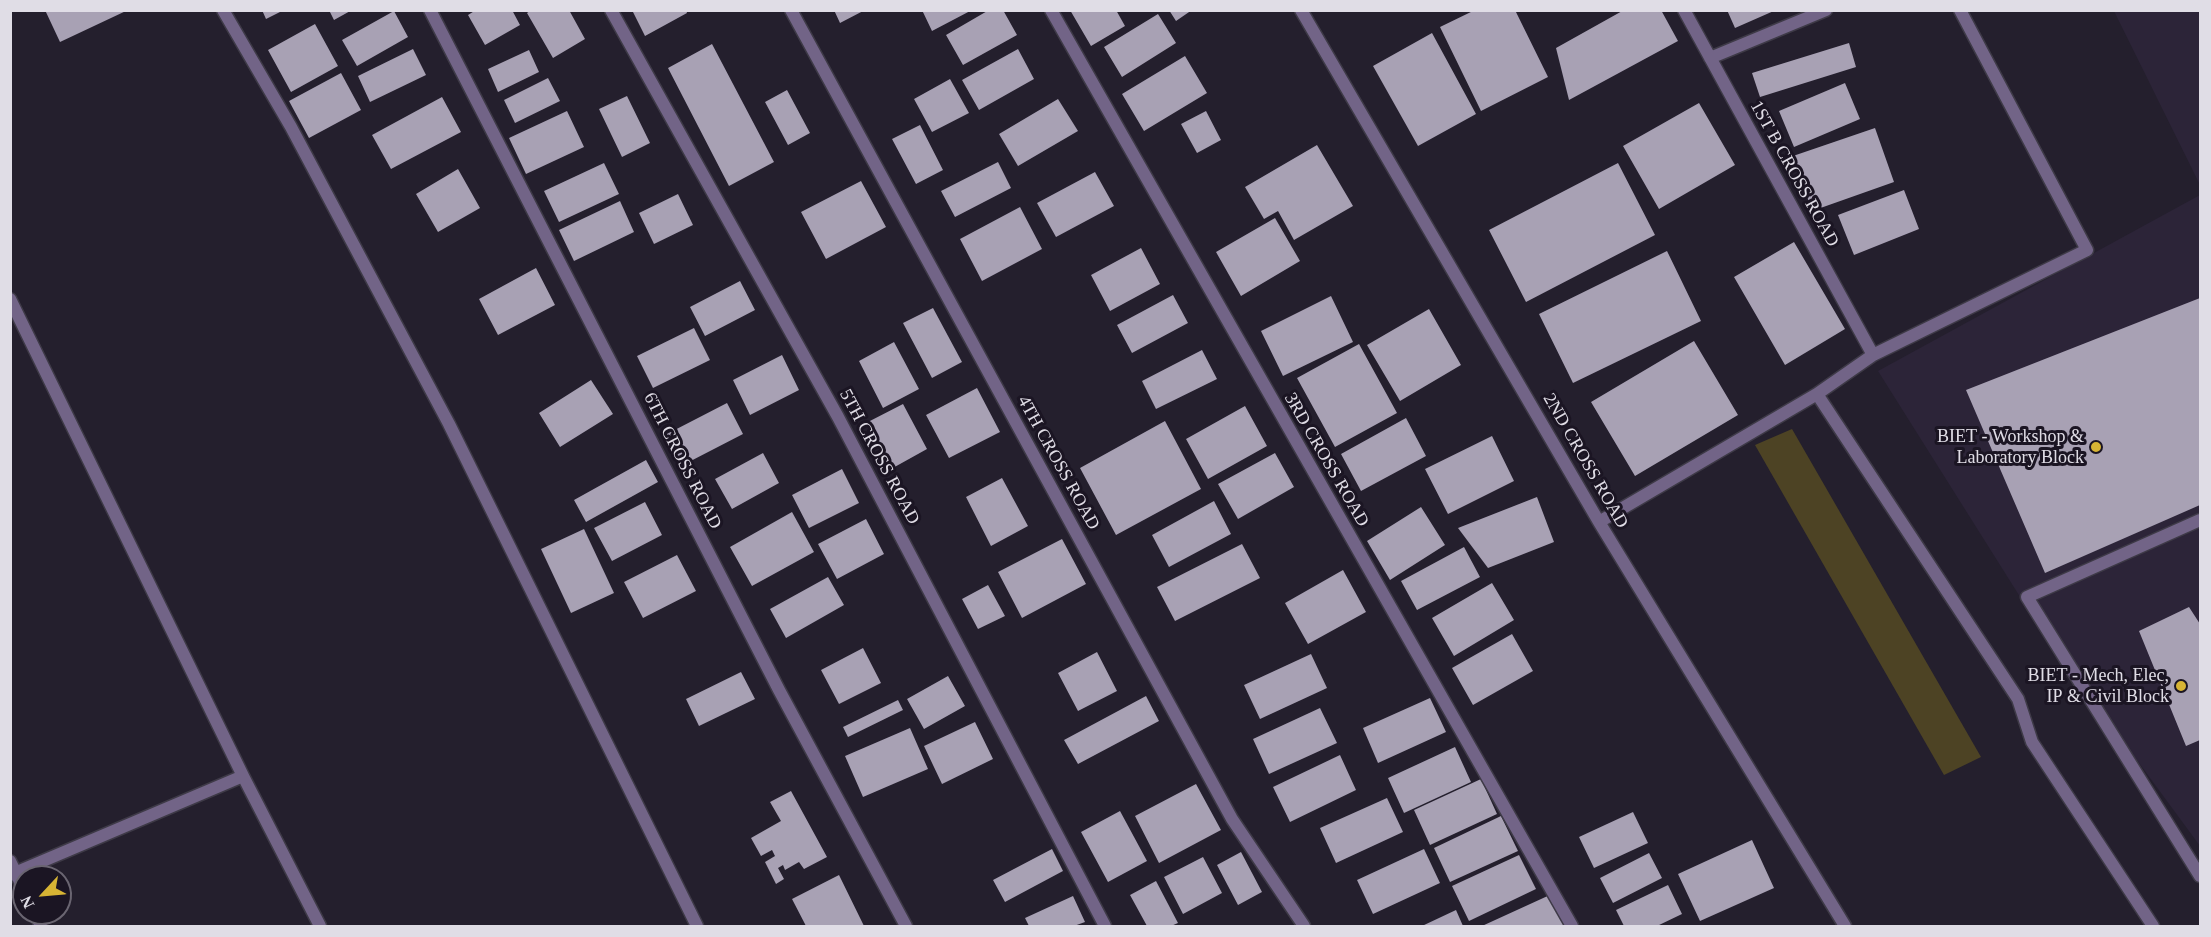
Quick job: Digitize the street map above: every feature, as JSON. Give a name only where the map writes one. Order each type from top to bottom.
[{"type":"street","points":[[223,10],[291,127],[449,424],[697,927]]},
{"type":"street","name":"6TH CROSS ROAD","points":[[430,10],[773,679],[906,927]]},
{"type":"street","name":"5TH CROSS ROAD","points":[[611,10],[838,417],[1105,927]]},
{"type":"street","name":"4TH CROSS ROAD","points":[[791,10],[1232,819],[1304,927]]},
{"type":"street","name":"3RD CROSS ROAD","points":[[1051,10],[1572,927]]},
{"type":"street","name":"2ND CROSS ROAD","points":[[1301,10],[1599,522],[1845,927]]},
{"type":"street","name":"1ST B CROSS ROAD","points":[[1684,10],[1873,355]]},
{"type":"street","points":[[1710,57],[1826,10]]},
{"type":"street","points":[[1599,522],[1817,394],[1873,355],[2086,250],[1960,10]]},
{"type":"street","points":[[10,299],[243,776],[320,927]]},
{"type":"street","points":[[1817,394],[2018,699],[2032,742],[2153,927]]},
{"type":"street","points":[[2200,520],[2028,597],[2200,876]]},
{"type":"street","points":[[22,865],[243,776]]},
{"type":"shaded area","points":[[2114,11],[2200,11],[2200,185]]},
{"type":"shaded area","points":[[2200,195],[2200,846],[2039,627],[1878,371]]},
{"type":"shaded area","points":[[1792,429],[1981,757],[1944,775],[1755,445]]},
{"type":"building","points":[[45,10],[128,10],[60,42]]},
{"type":"building","points":[[262,10],[284,10],[266,19]]},
{"type":"building","points":[[329,10],[352,10],[334,20]]},
{"type":"building","points":[[476,10],[512,10],[520,25],[485,45],[468,15]]},
{"type":"building","points":[[531,10],[569,10],[585,39],[553,58],[527,13]]},
{"type":"building","points":[[632,10],[686,10],[687,13],[645,36]]},
{"type":"building","points":[[834,10],[865,10],[840,23]]},
{"type":"building","points":[[922,10],[972,10],[932,31]]},
{"type":"building","points":[[989,10],[1003,10],[1017,35],[963,65],[946,35]]},
{"type":"building","points":[[1070,10],[1116,10],[1125,26],[1091,46]]},
{"type":"building","points":[[1169,10],[1192,10],[1176,21]]},
{"type":"building","points":[[1475,10],[1515,10],[1548,77],[1481,111],[1440,27]]},
{"type":"building","points":[[1624,10],[1661,10],[1678,41],[1569,100],[1556,48]]},
{"type":"building","points":[[1727,10],[1776,10],[1735,28]]},
{"type":"building","points":[[394,11],[408,37],[357,66],[342,40]]},
{"type":"building","points":[[1158,14],[1176,43],[1122,77],[1104,47]]},
{"type":"building","points":[[315,24],[338,66],[291,92],[268,50]]},
{"type":"building","points":[[1432,33],[1476,114],[1418,146],[1373,66]]},
{"type":"building","points":[[1849,43],[1856,67],[1760,97],[1752,73]]},
{"type":"building","points":[[712,44],[774,162],[729,186],[668,68]]},
{"type":"building","points":[[413,49],[426,75],[370,102],[358,76]]},
{"type":"building","points":[[1018,49],[1034,79],[979,110],[962,80]]},
{"type":"building","points":[[529,50],[539,72],[498,92],[488,69]]},
{"type":"building","points":[[1185,56],[1207,93],[1144,131],[1122,94]]},
{"type":"building","points":[[341,73],[361,110],[309,138],[289,101]]},
{"type":"building","points":[[548,78],[560,101],[515,123],[504,100]]},
{"type":"building","points":[[950,79],[969,113],[932,132],[914,99]]},
{"type":"building","points":[[1845,83],[1860,119],[1794,147],[1779,111]]},
{"type":"building","points":[[787,90],[810,133],[788,145],[765,102]]},
{"type":"building","points":[[627,96],[650,143],[622,157],[599,109]]},
{"type":"building","points":[[442,97],[461,132],[391,169],[372,135]]},
{"type":"building","points":[[1058,99],[1078,131],[1018,166],[999,134]]},
{"type":"building","points":[[1699,103],[1735,165],[1659,209],[1623,146]]},
{"type":"building","points":[[567,111],[584,147],[526,174],[509,138]]},
{"type":"building","points":[[1206,111],[1221,140],[1197,153],[1181,124]]},
{"type":"building","points":[[920,125],[943,170],[916,184],[892,139]]},
{"type":"building","points":[[1875,128],[1894,182],[1812,211],[1793,156]]},
{"type":"building","points":[[1317,145],[1353,206],[1294,240],[1278,211],[1264,219],[1245,187]]},
{"type":"building","points":[[998,162],[1011,188],[955,217],[941,191]]},
{"type":"building","points":[[604,163],[619,194],[559,222],[544,191]]},
{"type":"building","points":[[1618,163],[1655,235],[1526,302],[1489,230]]},
{"type":"building","points":[[458,169],[480,208],[438,232],[416,194]]},
{"type":"building","points":[[1095,172],[1114,206],[1056,237],[1037,203]]},
{"type":"building","points":[[861,181],[886,227],[826,259],[801,212]]},
{"type":"building","points":[[1904,190],[1919,229],[1854,255],[1838,215]]},
{"type":"building","points":[[678,194],[693,225],[654,244],[639,213]]},
{"type":"building","points":[[620,201],[634,232],[574,261],[559,230]]},
{"type":"building","points":[[1020,207],[1042,249],[982,281],[960,239]]},
{"type":"building","points":[[1275,218],[1300,261],[1241,296],[1216,252]]},
{"type":"building","points":[[1794,242],[1845,329],[1785,365],[1734,277]]},
{"type":"building","points":[[1141,248],[1160,284],[1110,311],[1091,275]]},
{"type":"building","points":[[1667,251],[1701,321],[1573,383],[1539,314]]},
{"type":"building","points":[[536,268],[555,305],[498,335],[479,299]]},
{"type":"building","points":[[740,281],[755,310],[705,336],[690,307]]},
{"type":"building","points":[[1173,295],[1188,323],[1132,353],[1117,325]]},
{"type":"building","points":[[1331,296],[1353,342],[1283,376],[1261,331]]},
{"type":"building","name":"BIET - Workshop & Laboratory Block","points":[[2200,298],[2200,505],[2045,573],[1966,390]]},
{"type":"building","points":[[933,308],[962,362],[932,378],[903,323]]},
{"type":"building","points":[[1429,309],[1461,365],[1400,401],[1367,345]]},
{"type":"building","points":[[694,328],[710,360],[653,388],[637,356]]},
{"type":"building","points":[[1694,341],[1738,415],[1635,476],[1591,402]]},
{"type":"building","points":[[894,342],[919,389],[883,408],[859,361]]},
{"type":"building","points":[[1359,344],[1397,413],[1335,447],[1297,378]]},
{"type":"building","points":[[1202,350],[1217,379],[1156,409],[1142,381]]},
{"type":"building","points":[[782,355],[799,390],[750,415],[733,380]]},
{"type":"building","points":[[591,380],[613,414],[560,447],[539,413]]},
{"type":"building","points":[[977,388],[1000,432],[949,458],[926,415]]},
{"type":"building","points":[[727,403],[743,434],[681,466],[665,435]]},
{"type":"building","points":[[903,404],[927,449],[891,469],[866,423]]},
{"type":"building","points":[[1245,406],[1267,446],[1208,479],[1186,439]]},
{"type":"building","points":[[1406,418],[1426,456],[1361,491],[1341,454]]},
{"type":"building","points":[[1165,421],[1201,489],[1116,535],[1080,468]]},
{"type":"building","points":[[1492,436],[1514,481],[1448,514],[1425,469]]},
{"type":"building","points":[[763,453],[779,483],[732,509],[715,479]]},
{"type":"building","points":[[1275,453],[1294,487],[1238,519],[1218,484]]},
{"type":"building","points":[[646,460],[658,482],[586,522],[574,500]]},
{"type":"building","points":[[842,469],[859,503],[809,528],[792,495]]},
{"type":"building","points":[[1002,478],[1028,526],[991,546],[966,497]]},
{"type":"building","points":[[1537,497],[1554,542],[1488,568],[1458,528]]},
{"type":"building","points":[[1214,501],[1231,534],[1169,567],[1152,535]]},
{"type":"building","points":[[645,502],[662,535],[612,561],[594,528]]},
{"type":"building","points":[[1421,507],[1445,545],[1390,580],[1367,541]]},
{"type":"building","points":[[792,512],[814,552],[752,586],[730,547]]},
{"type":"building","points":[[866,519],[884,554],[837,579],[818,544]]},
{"type":"building","points":[[584,529],[614,593],[571,613],[541,549]]},
{"type":"building","points":[[1062,539],[1086,584],[1022,618],[998,572]]},
{"type":"building","points":[[1242,544],[1260,578],[1175,621],[1157,587]]},
{"type":"building","points":[[1464,547],[1480,577],[1417,610],[1401,581]]},
{"type":"building","points":[[677,555],[696,591],[643,618],[624,582]]},
{"type":"building","points":[[1343,570],[1366,612],[1308,644],[1285,603]]},
{"type":"building","points":[[828,577],[844,605],[786,638],[770,609]]},
{"type":"building","points":[[1492,583],[1514,620],[1454,656],[1432,618]]},
{"type":"building","points":[[988,585],[1005,616],[978,629],[962,599]]},
{"type":"building","name":"BIET - Mech, Elec, IP & Civil Block","points":[[2189,607],[2200,624],[2200,740],[2186,746],[2139,631]]},
{"type":"building","points":[[1512,634],[1533,671],[1473,705],[1452,668]]},
{"type":"building","points":[[863,648],[881,683],[839,704],[821,670]]},
{"type":"building","points":[[1097,652],[1117,691],[1078,711],[1058,673]]},
{"type":"building","points":[[1311,654],[1327,688],[1260,719],[1244,685]]},
{"type":"building","points":[[741,672],[755,699],[699,726],[686,699]]},
{"type":"building","points":[[948,676],[965,706],[924,729],[907,699]]},
{"type":"building","points":[[1146,696],[1159,721],[1078,764],[1064,740]]},
{"type":"building","points":[[1430,698],[1446,732],[1378,763],[1363,728]]},
{"type":"building","points":[[898,700],[903,710],[848,737],[843,727]]},
{"type":"building","points":[[1320,708],[1337,743],[1269,774],[1253,739]]},
{"type":"building","points":[[975,722],[993,759],[942,784],[924,746]]},
{"type":"building","points":[[910,728],[928,769],[863,797],[845,756]]},
{"type":"building","points":[[1455,747],[1471,782],[1404,813],[1388,778]]},
{"type":"building","points":[[1340,755],[1356,790],[1290,822],[1273,787]]},
{"type":"building","points":[[1481,779],[1497,814],[1430,845],[1414,810]]},
{"type":"building","points":[[1196,784],[1221,830],[1159,863],[1135,816]]},
{"type":"building","points":[[791,791],[827,857],[804,869],[799,862],[785,870],[783,865],[778,868],[784,879],[776,884],[765,862],[775,856],[772,850],[761,856],[751,838],[781,821],[770,802]]},
{"type":"building","points":[[1387,798],[1403,832],[1336,863],[1320,828]]},
{"type":"building","points":[[1120,811],[1147,861],[1108,882],[1081,832]]},
{"type":"building","points":[[1633,812],[1648,843],[1594,868],[1579,837]]},
{"type":"building","points":[[1501,816],[1518,851],[1450,882],[1434,848]]},
{"type":"building","points":[[1752,840],[1774,888],[1700,921],[1678,874]]},
{"type":"building","points":[[1052,849],[1063,871],[1005,902],[993,880]]},
{"type":"building","points":[[1424,849],[1440,883],[1373,914],[1357,880]]},
{"type":"building","points":[[1241,852],[1262,892],[1238,905],[1217,865]]},
{"type":"building","points":[[1649,853],[1662,878],[1613,903],[1600,878]]},
{"type":"building","points":[[1519,855],[1536,889],[1469,921],[1452,886]]},
{"type":"building","points":[[1203,857],[1222,893],[1183,914],[1164,877]]},
{"type":"building","points":[[839,875],[864,926],[806,926],[792,899]]},
{"type":"building","points":[[1156,881],[1178,923],[1171,926],[1147,926],[1130,895]]},
{"type":"building","points":[[1668,885],[1682,914],[1657,926],[1624,926],[1616,910]]},
{"type":"building","points":[[1552,894],[1567,926],[1482,926]]},
{"type":"building","points":[[1073,896],[1085,922],[1074,926],[1029,926],[1025,918]]},
{"type":"building","points":[[1456,910],[1463,926],[1422,926]]},
{"type":"place","name":"BIET - Workshop & Laboratory Block","points":[[2096,447]]},
{"type":"place","name":"BIET - Mech, Elec, IP & Civil Block","points":[[2181,686]]}]
